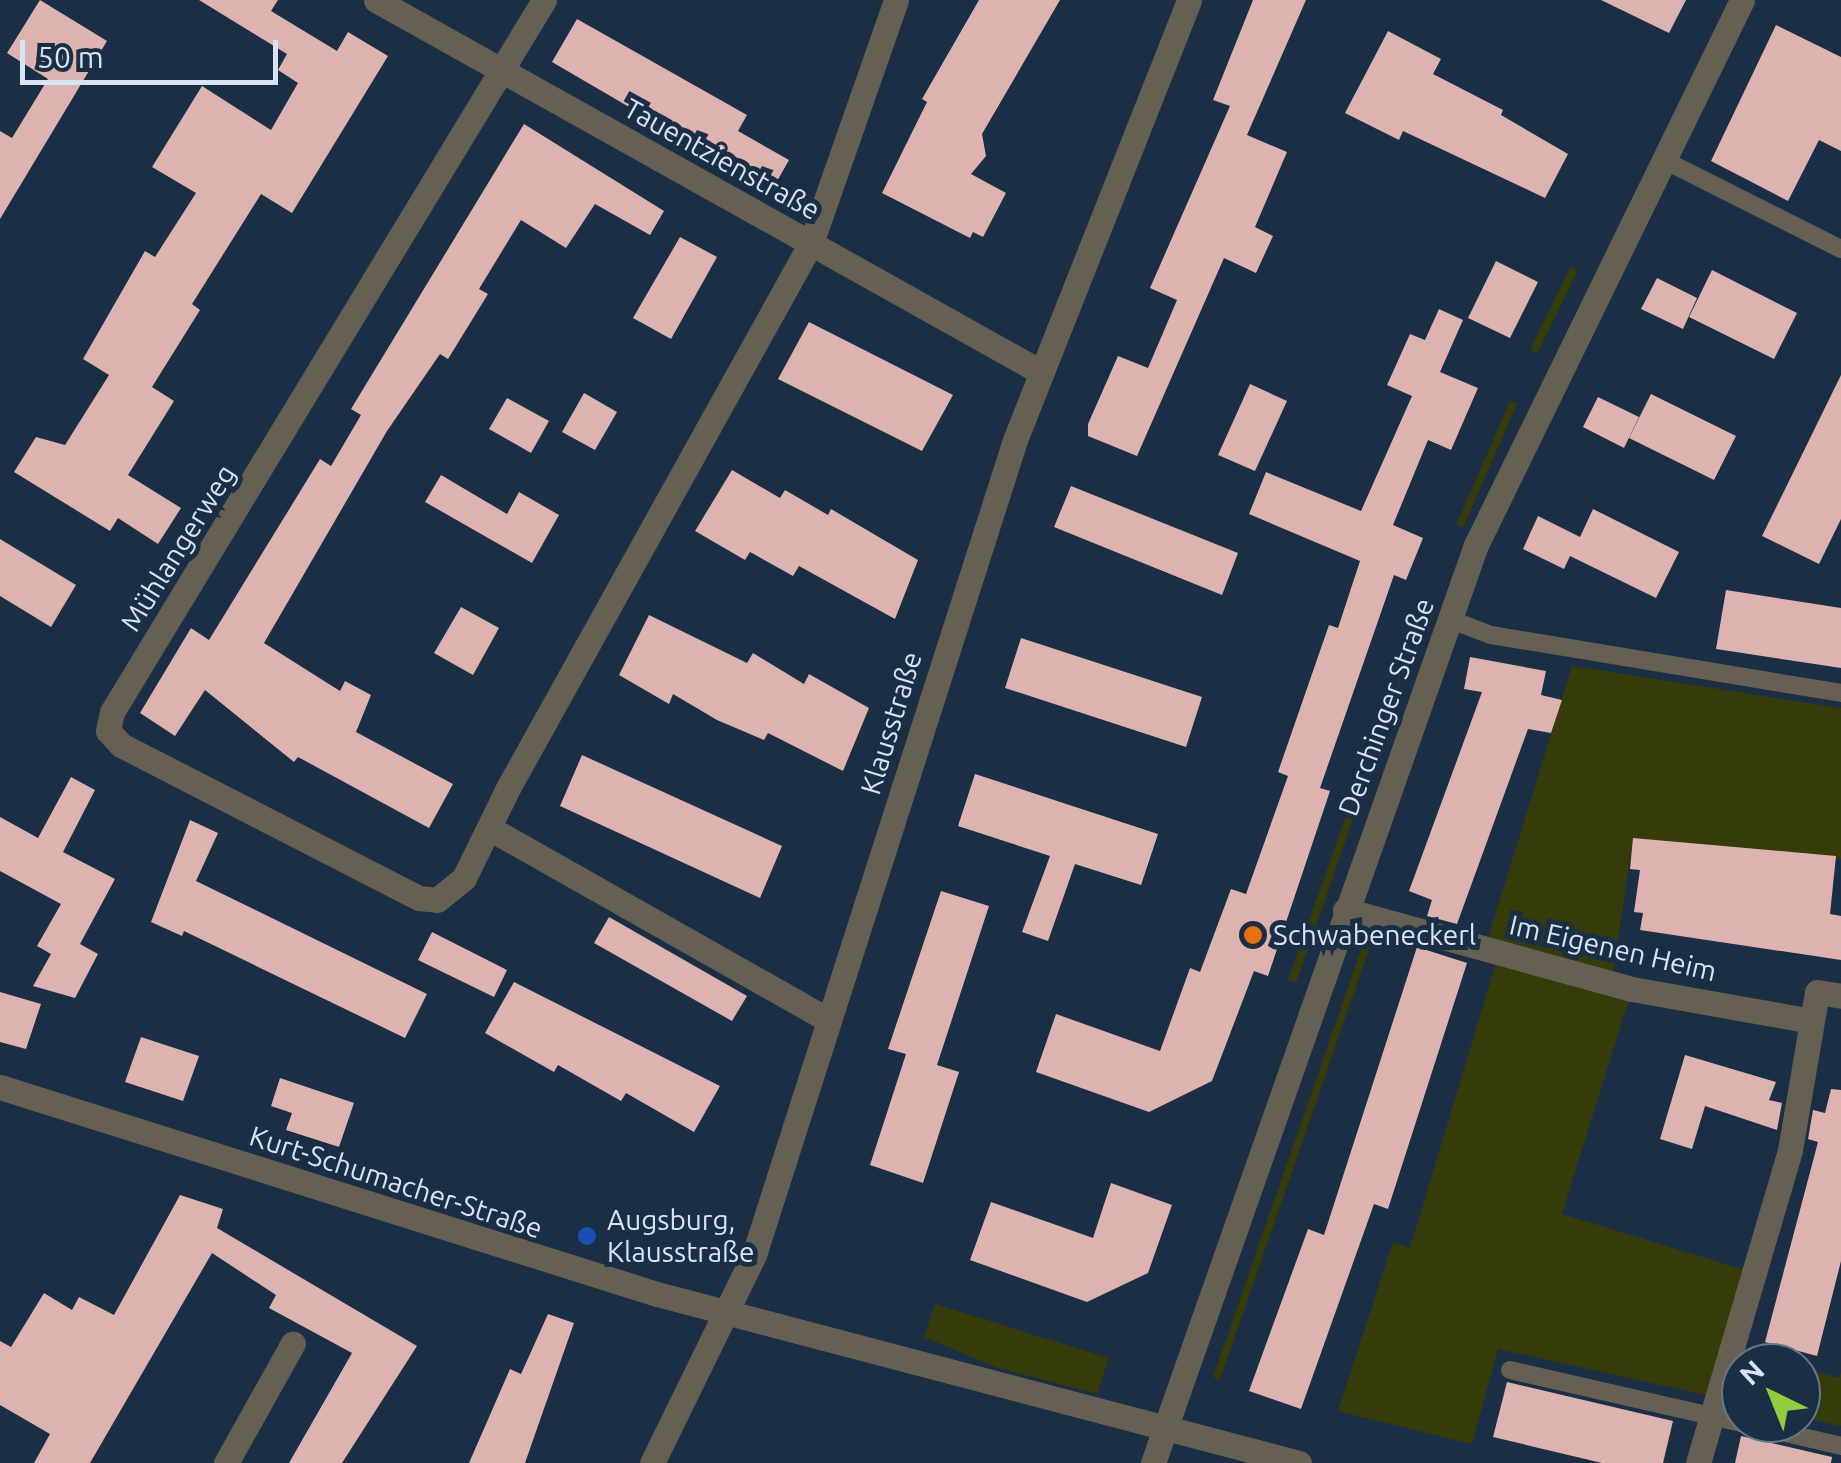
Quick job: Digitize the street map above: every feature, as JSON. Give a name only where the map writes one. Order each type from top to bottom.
[{"type":"street","name":"Tauentzienstraße","points":[[376,0],[1039,371]]},
{"type":"street","name":"Mühlangerweg","points":[[544,0],[112,712],[108,731],[121,746],[419,898],[453,893],[811,242],[896,0]]},
{"type":"street","name":"Klausstraße","points":[[652,1463],[754,1255],[1039,371],[1189,0]]},
{"type":"street","name":"Derchinger Straße","points":[[1152,1463],[1168,1428],[1449,619],[1515,457],[1742,0]]},
{"type":"street","points":[[488,828],[829,1020]]},
{"type":"street","name":"Im Eigenen Heim","points":[[1345,910],[1632,989],[1811,1020]]},
{"type":"street","points":[[1698,1463],[1790,1150],[1817,992],[1841,996]]},
{"type":"street","name":"Kurt-Schumacher-Straße","points":[[0,1088],[538,1259],[1299,1463]]},
{"type":"street","points":[[226,1463],[293,1343]]},
{"type":"lane","points":[[1662,159],[1841,249]]},
{"type":"lane","points":[[1449,619],[1491,635],[1841,693]]},
{"type":"lane","points":[[1510,1370],[1841,1446]]},
{"type":"green space","points":[[1571,266],[1578,270],[1537,354],[1530,350]]},
{"type":"green space","points":[[1510,401],[1517,404],[1463,528],[1456,525]]},
{"type":"green space","points":[[1413,625],[1420,628],[1296,983],[1288,980]]},
{"type":"green space","points":[[1572,666],[1841,708],[1841,859],[1633,838],[1612,980],[1632,989],[1562,1214],[1755,1273],[1732,1343],[1721,1343],[1721,1399],[1498,1349],[1472,1444],[1338,1411],[1393,1242],[1410,1248],[1499,953],[1485,948]]},
{"type":"green space","points":[[1365,938],[1372,941],[1220,1380],[1213,1377]]},
{"type":"green space","points":[[935,1304],[1109,1358],[1097,1394],[995,1367],[924,1337]]},
{"type":"green space","points":[[1841,1372],[1841,1426],[1821,1422],[1821,1373],[1839,1378]]},
{"type":"building","points":[[40,0],[107,41],[0,219],[0,131],[12,138],[48,79],[7,53]]},
{"type":"building","points":[[199,0],[278,0],[271,11],[337,51],[348,32],[388,56],[292,213],[261,194],[192,304],[200,310],[152,387],[174,401],[128,475],[181,508],[158,544],[118,518],[110,531],[14,472],[36,437],[65,445],[109,375],[83,359],[145,251],[155,257],[196,193],[152,167],[202,86],[271,130],[298,83],[278,70],[287,54]]},
{"type":"building","points":[[979,0],[1060,0],[982,134],[986,156],[971,174],[1006,193],[983,237],[973,232],[970,238],[882,193],[927,102],[922,99]]},
{"type":"building","points":[[1253,0],[1306,0],[1247,135],[1287,152],[1255,227],[1273,236],[1256,273],[1224,258],[1137,456],[1088,436],[1088,424],[1118,356],[1148,368],[1177,300],[1150,288],[1230,106],[1213,100]]},
{"type":"building","points":[[1601,0],[1686,0],[1669,33]]},
{"type":"building","points":[[577,19],[747,115],[738,131],[789,160],[776,183],[724,153],[720,160],[552,62]]},
{"type":"building","points":[[1776,25],[1841,57],[1841,151],[1819,140],[1788,201],[1711,161]]},
{"type":"building","points":[[1388,31],[1441,59],[1433,74],[1503,110],[1501,115],[1568,154],[1545,198],[1403,131],[1399,140],[1345,113]]},
{"type":"building","points":[[524,124],[664,211],[650,235],[595,204],[566,248],[521,220],[479,289],[488,294],[448,359],[440,354],[387,431],[264,643],[340,691],[345,681],[371,695],[356,732],[453,784],[429,828],[298,757],[294,762],[205,690],[175,736],[140,713],[191,628],[209,640],[320,459],[331,466],[361,415],[351,409]]},
{"type":"building","points":[[680,237],[717,257],[671,339],[633,318]]},
{"type":"building","points":[[1496,261],[1538,282],[1510,338],[1468,318]]},
{"type":"building","points":[[1712,270],[1797,313],[1774,359],[1689,317]]},
{"type":"building","points":[[1657,278],[1697,298],[1683,329],[1641,309]]},
{"type":"building","points":[[1439,309],[1463,320],[1440,372],[1478,388],[1451,450],[1428,440],[1393,525],[1423,538],[1406,580],[1394,575],[1320,788],[1330,791],[1268,976],[1254,971],[1212,1081],[1149,1112],[1036,1072],[1056,1014],[1160,1051],[1190,968],[1200,972],[1231,889],[1246,894],[1288,776],[1278,772],[1329,625],[1338,628],[1360,561],[1249,514],[1266,472],[1361,511],[1412,396],[1387,385],[1410,334],[1425,340]]},
{"type":"building","points":[[809,322],[953,395],[922,451],[778,379]]},
{"type":"building","points":[[1841,375],[1841,519],[1819,564],[1762,536]]},
{"type":"building","points":[[1250,384],[1287,401],[1255,471],[1218,455]]},
{"type":"building","points":[[584,393],[617,412],[595,450],[562,432]]},
{"type":"building","points":[[1651,394],[1736,436],[1714,480],[1629,438]]},
{"type":"building","points":[[1598,397],[1639,417],[1624,448],[1583,427]]},
{"type":"building","points":[[507,398],[549,421],[531,453],[489,429]]},
{"type":"building","points":[[732,470],[780,498],[785,490],[828,515],[831,509],[918,560],[895,619],[799,566],[793,576],[750,552],[745,560],[695,531]]},
{"type":"building","points":[[441,475],[507,514],[519,492],[559,515],[532,563],[425,502]]},
{"type":"building","points":[[1071,486],[1238,553],[1222,595],[1054,527]]},
{"type":"building","points":[[1593,509],[1679,552],[1656,598],[1570,556],[1564,569],[1523,549],[1538,516],[1580,537]]},
{"type":"building","points":[[0,539],[76,585],[51,627],[0,596]]},
{"type":"building","points":[[1726,590],[1841,608],[1841,668],[1716,649]]},
{"type":"building","points":[[461,607],[499,628],[473,675],[434,653]]},
{"type":"building","points":[[649,615],[747,663],[753,653],[804,684],[809,674],[869,708],[843,771],[768,733],[764,740],[717,720],[673,694],[669,704],[619,675]]},
{"type":"building","points":[[1021,638],[1202,697],[1186,747],[1005,688]]},
{"type":"building","points":[[1470,657],[1546,671],[1541,695],[1562,700],[1551,733],[1528,729],[1457,924],[1427,916],[1432,900],[1409,891],[1482,692],[1464,689]]},
{"type":"building","points":[[582,755],[782,846],[760,898],[560,806]]},
{"type":"building","points":[[975,774],[1158,834],[1141,885],[1075,864],[1048,941],[1022,932],[1050,856],[958,826]]},
{"type":"building","points":[[71,777],[95,790],[63,852],[115,879],[80,944],[98,954],[75,998],[33,986],[51,954],[37,946],[61,904],[0,871],[0,817],[38,838]]},
{"type":"building","points":[[190,820],[218,833],[196,881],[427,994],[405,1038],[184,931],[182,936],[151,922]]},
{"type":"building","points":[[1633,838],[1836,856],[1830,914],[1841,916],[1841,960],[1640,930],[1643,913],[1634,912],[1640,870],[1630,869]]},
{"type":"building","points":[[941,891],[989,906],[937,1065],[959,1072],[923,1183],[870,1165],[906,1054],[888,1049]]},
{"type":"building","points":[[609,917],[747,996],[732,1021],[594,943]]},
{"type":"building","points":[[432,932],[507,970],[494,997],[418,960]]},
{"type":"building","points":[[1417,947],[1467,963],[1388,1209],[1374,1204],[1301,1409],[1249,1391],[1308,1229],[1324,1235]]},
{"type":"building","points":[[514,982],[720,1086],[694,1132],[626,1093],[621,1101],[558,1065],[554,1072],[485,1033]]},
{"type":"building","points":[[0,992],[41,1004],[26,1049],[0,1042]]},
{"type":"building","points":[[141,1037],[199,1056],[183,1101],[125,1082]]},
{"type":"building","points":[[1685,1055],[1776,1082],[1769,1100],[1782,1103],[1777,1130],[1705,1106],[1692,1149],[1660,1139]]},
{"type":"building","points":[[280,1078],[354,1103],[339,1147],[286,1130],[292,1113],[271,1106]]},
{"type":"building","points":[[1831,1089],[1841,1090],[1841,1261],[1820,1343],[1769,1343],[1765,1342],[1818,1142],[1808,1139],[1813,1110],[1825,1113]]},
{"type":"building","points":[[1111,1183],[1172,1205],[1148,1273],[1087,1302],[970,1260],[991,1202],[1093,1238]]},
{"type":"building","points":[[180,1195],[223,1209],[217,1228],[417,1346],[342,1463],[289,1463],[352,1353],[269,1308],[276,1295],[212,1253],[90,1463],[34,1463],[50,1434],[0,1405],[0,1341],[11,1347],[44,1293],[72,1310],[79,1297],[114,1315]]},
{"type":"building","points":[[548,1314],[574,1323],[525,1463],[469,1463],[510,1369],[521,1374]]},
{"type":"building","points":[[1507,1382],[1673,1421],[1663,1463],[1602,1463],[1493,1437]]},
{"type":"building","points":[[1739,1443],[1771,1443],[1832,1457],[1831,1463],[1735,1463]]},
{"type":"place","name":"Schwabeneckerl","points":[[1253,935]]},
{"type":"place","name":"Augsburg, Klausstraße","points":[[587,1236]]}]
